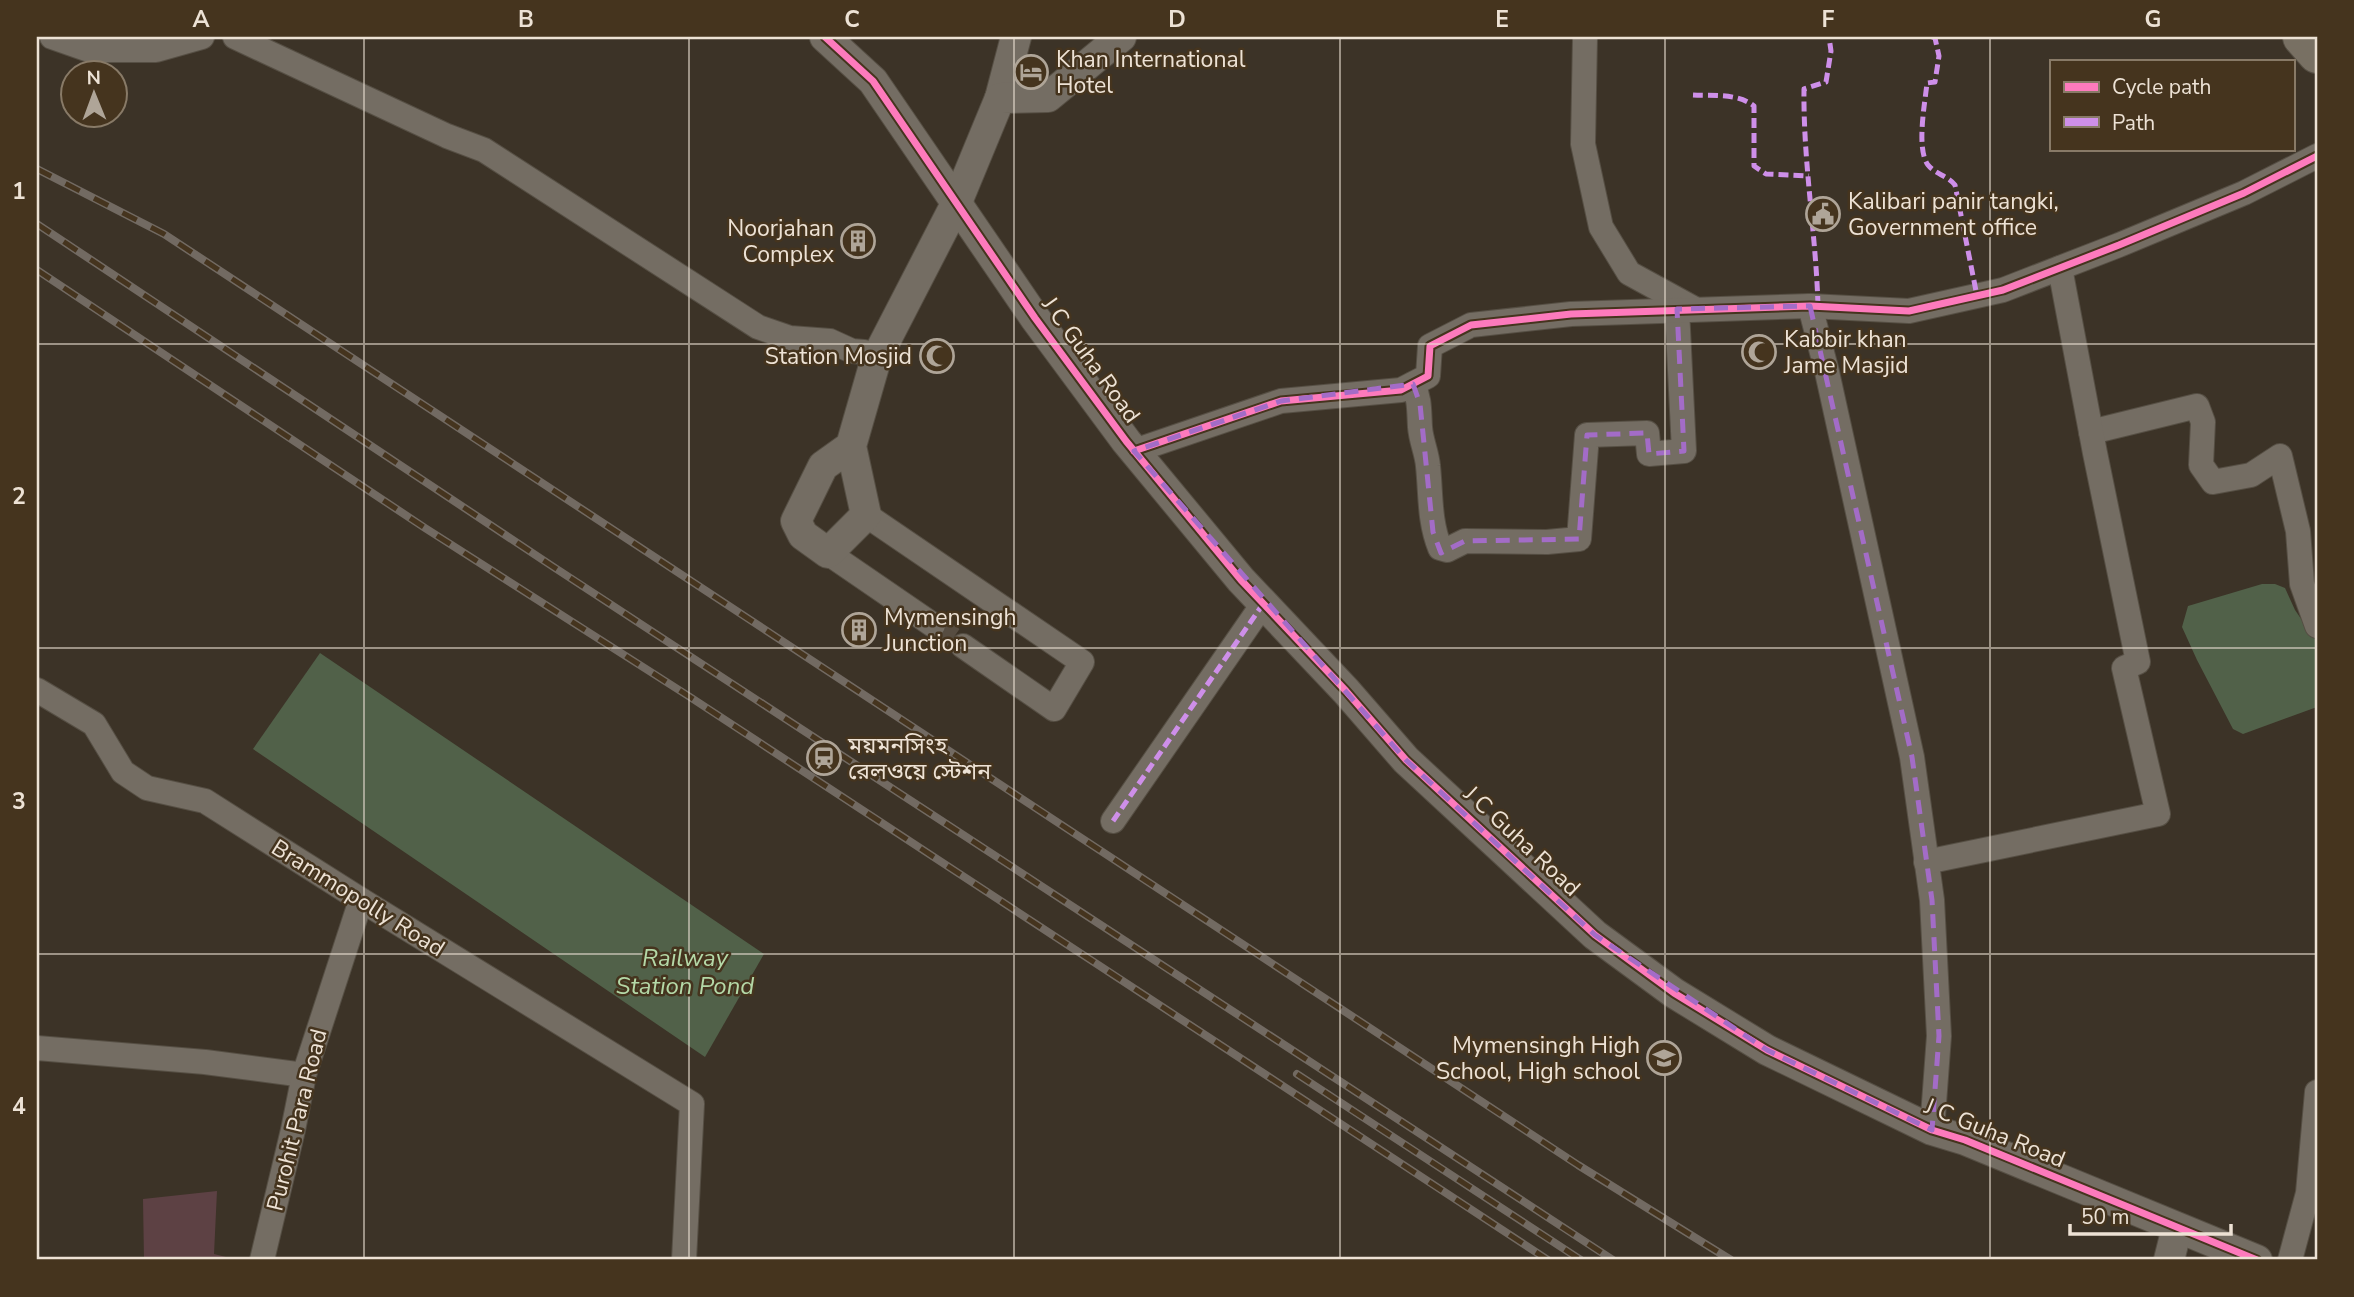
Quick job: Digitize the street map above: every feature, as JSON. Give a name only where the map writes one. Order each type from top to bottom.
[{"type":"main road","points":[[2302,37],[2317,54]]},
{"type":"street","points":[[52,37],[89,50],[156,50],[202,37]]},
{"type":"street","points":[[235,37],[447,136],[484,150],[758,327],[790,338],[830,341],[852,351],[864,352],[876,359]]},
{"type":"street","name":"J C Guha Road","points":[[825,37],[873,81],[1035,318],[1134,451],[1241,580],[1346,691],[1406,760],[1595,935],[1674,993],[1767,1049],[1932,1130],[1965,1140],[2257,1260]]},
{"type":"street","points":[[963,646],[1055,709],[1082,662],[866,515],[850,446],[876,359],[957,202],[1000,98],[1016,37]]},
{"type":"street","points":[[1000,98],[1048,97],[1121,37]]},
{"type":"street","points":[[1585,37],[1583,144],[1601,227],[1629,273],[1685,309]]},
{"type":"street","points":[[1134,451],[1281,401],[1401,390],[1428,376],[1430,346],[1471,325],[1571,314],[1685,309],[1810,306],[1909,311],[2003,290],[2244,193],[2317,156]]},
{"type":"street","points":[[1926,862],[2158,814],[2124,668],[2138,662],[2060,268]]},
{"type":"street","points":[[1810,306],[1912,757],[1932,900],[1939,1036],[1932,1130]]},
{"type":"street","points":[[1413,384],[1420,404],[1422,445],[1428,464],[1433,532],[1440,548],[1447,550],[1465,541],[1547,542],[1579,539],[1587,435],[1647,433],[1649,454],[1684,451],[1685,309]]},
{"type":"street","points":[[2091,432],[2197,406],[2203,422],[2201,465],[2213,482],[2251,475],[2280,456],[2298,531],[2302,584],[2317,626]]},
{"type":"street","points":[[850,446],[823,466],[796,521],[803,535],[828,554],[933,625]]},
{"type":"street","points":[[828,554],[866,515]]},
{"type":"street","points":[[1113,821],[1263,604]]},
{"type":"street","name":"Brammopolly Road","points":[[37,690],[94,724],[123,772],[147,788],[205,801],[692,1104],[684,1260]]},
{"type":"street","name":"Purohit Para Road","points":[[262,1260],[304,1075],[361,900]]},
{"type":"street","points":[[37,1048],[205,1062],[304,1075]]},
{"type":"street","points":[[2290,1260],[2308,1192],[2317,1100]]},
{"type":"street","points":[[2169,1260],[2177,1228]]},
{"type":"highlighted area","points":[[1810,306],[1912,757],[1932,900],[1939,1036],[1932,1130],[1767,1050],[1595,935],[1406,760],[1134,451],[1281,401],[1413,384],[1420,404],[1433,532],[1441,553],[1465,541],[1579,539],[1587,435],[1647,433],[1649,454],[1684,451],[1677,309]]},
{"type":"shaded area","points":[[217,1191],[214,1254],[238,1260],[144,1260],[143,1199]]},
{"type":"water","points":[[2262,584],[2275,584],[2285,588],[2295,610],[2317,642],[2317,707],[2243,734],[2233,729],[2182,627],[2188,606]]},
{"type":"water","name":"Railway Station Pond","points":[[320,653],[764,954],[705,1057],[253,749]]},
{"type":"tunnel","points":[[933,625],[963,646]]},
{"type":"railway","points":[[37,169],[164,234],[1578,1165],[1731,1260]]},
{"type":"railway","points":[[37,224],[552,566],[1613,1260]]},
{"type":"railway","points":[[37,270],[425,528],[690,697],[1548,1260]]},
{"type":"railway","points":[[1297,1074],[1581,1260]]},
{"type":"marked path","points":[[1818,306],[1805,143],[1804,89],[1826,82],[1831,51],[1829,37]]},
{"type":"marked path","points":[[1932,37],[1935,38],[1939,56],[1935,82],[1927,83],[1922,126],[1924,158],[1934,171],[1955,185],[1977,296]]},
{"type":"marked path","points":[[1693,95],[1733,97],[1754,106],[1754,166],[1766,174],[1809,176]]},
{"type":"marked path","points":[[1113,821],[1263,604]]},
{"type":"cycle path","points":[[825,37],[873,81],[1035,318],[1126,441],[1241,580],[1346,691],[1406,760],[1595,935],[1674,993],[1767,1050],[1932,1130],[1965,1140],[2257,1260]]},
{"type":"cycle path","points":[[1134,451],[1281,401],[1401,390],[1428,376],[1430,346],[1471,325],[1571,314],[1810,306],[1909,311],[2003,290],[2244,193],[2317,156]]},
{"type":"place","name":"Khan International Hotel","points":[[1031,72]]},
{"type":"place","name":"Kalibari panir tangki, Government office","points":[[1823,214]]},
{"type":"place","name":"Noorjahan Complex","points":[[858,241]]},
{"type":"place","name":"Kabbir khan Jame Masjid","points":[[1759,352]]},
{"type":"place","name":"Station Mosjid","points":[[937,356]]},
{"type":"place","name":"Mymensingh Junction","points":[[859,630]]},
{"type":"place","name":"ময়মনসিংহ রেলওয়ে স্টেশন","points":[[824,758]]},
{"type":"place","name":"Mymensingh High School, High school","points":[[1664,1058]]}]
